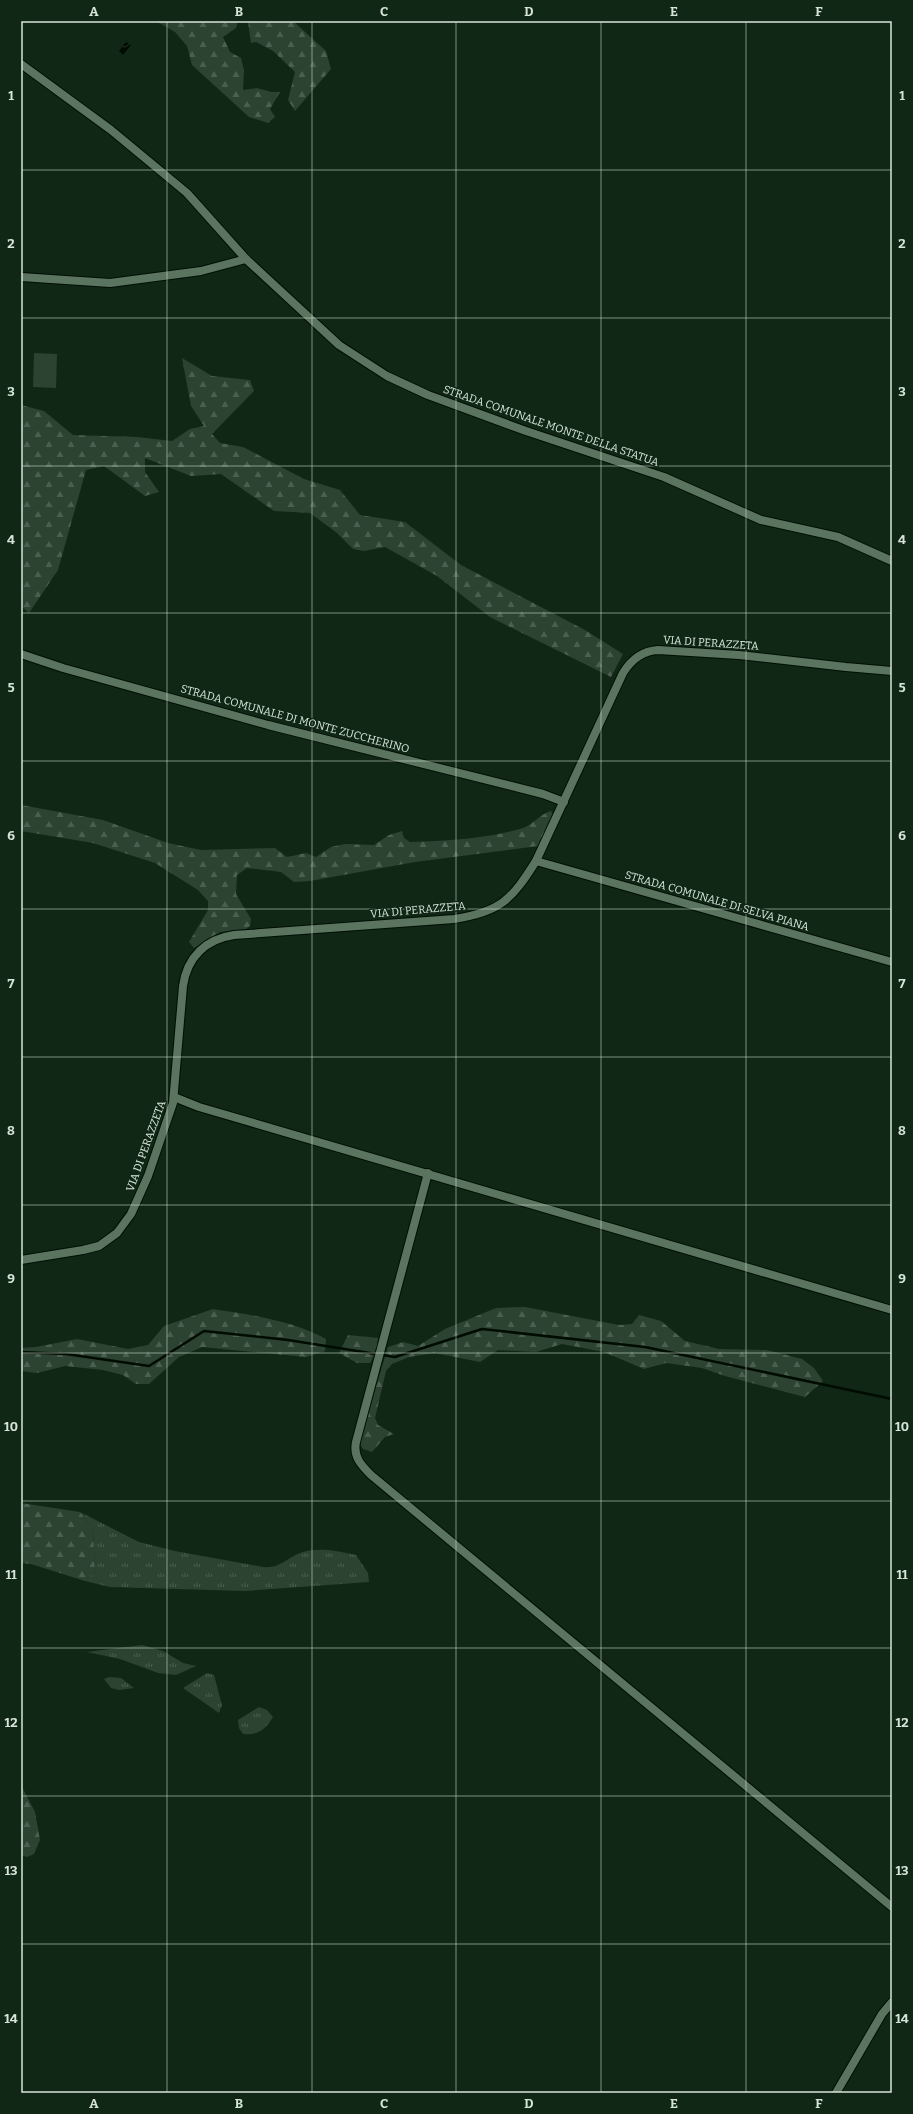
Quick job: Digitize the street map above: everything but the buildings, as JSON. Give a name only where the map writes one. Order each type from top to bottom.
[{"type":"street","name":"STRADA COMUNALE MONTE DELLA STATUA","points":[[21,64],[111,130],[187,193],[246,259],[339,345],[387,376],[428,395],[526,431],[664,477],[762,520],[838,537],[892,561]]},
{"type":"street","points":[[21,277],[118,282],[201,271],[246,259]]},
{"type":"street","name":"VIA DI PERAZZETA","points":[[21,1260],[95,1247],[106,1242],[122,1228],[134,1209],[148,1176],[174,1098],[184,976],[191,959],[208,943],[221,937],[234,935],[432,921],[474,915],[508,900],[518,890],[536,861],[624,670],[632,661],[646,652],[658,650],[739,655],[846,668],[892,671]]},
{"type":"street","name":"STRADA COMUNALE DI MONTE ZUCCHERINO","points":[[21,654],[63,668],[268,725],[543,794],[564,802]]},
{"type":"street","name":"STRADA COMUNALE DI SELVA PIANA","points":[[536,861],[892,962]]},
{"type":"street","points":[[174,1098],[199,1107],[892,1310]]},
{"type":"street","points":[[428,1173],[356,1442],[355,1452],[359,1461],[371,1475],[892,1907]]},
{"type":"street","points":[[836,2093],[882,2014],[892,2002]]},
{"type":"green space","points":[[156,21],[238,21],[236,28],[223,37],[230,52],[241,58],[244,70],[243,90],[257,88],[271,92],[280,92],[270,109],[275,117],[268,123],[249,117],[192,65],[187,46],[175,32]]},
{"type":"green space","points":[[247,21],[293,21],[326,51],[331,69],[295,111],[288,100],[295,72],[273,51],[256,42],[251,43]]},
{"type":"green space","points":[[34,353],[57,354],[56,388],[33,387]]},
{"type":"green space","points":[[182,358],[212,376],[250,380],[254,391],[212,434],[220,443],[243,447],[304,479],[340,490],[360,515],[405,522],[461,565],[585,630],[623,654],[611,677],[490,617],[437,576],[385,547],[364,551],[353,549],[337,533],[310,513],[274,511],[221,474],[191,476],[145,458],[145,472],[159,492],[145,496],[104,466],[86,470],[58,570],[29,613],[21,606],[21,405],[44,411],[73,435],[137,437],[172,441],[190,429],[204,426],[191,406]]},
{"type":"green space","points":[[21,805],[103,820],[168,843],[201,850],[275,848],[287,857],[306,853],[316,857],[331,847],[345,844],[374,845],[389,835],[402,831],[404,838],[410,842],[452,840],[493,835],[525,827],[551,811],[553,815],[538,846],[415,862],[310,881],[294,882],[281,872],[247,868],[237,875],[236,894],[251,919],[250,926],[246,929],[220,932],[194,948],[189,942],[208,910],[208,901],[198,890],[155,863],[93,843],[21,831]]},
{"type":"green space","points":[[525,1307],[619,1325],[632,1324],[639,1315],[661,1321],[685,1341],[719,1349],[767,1350],[802,1359],[814,1368],[823,1381],[805,1397],[725,1376],[702,1368],[666,1363],[644,1369],[604,1352],[562,1344],[536,1352],[498,1350],[480,1362],[435,1353],[409,1357],[392,1364],[386,1371],[375,1418],[378,1425],[394,1434],[385,1437],[372,1452],[363,1449],[359,1442],[388,1347],[403,1342],[418,1346],[445,1329],[496,1308]]},
{"type":"green space","points":[[213,1309],[271,1319],[299,1327],[326,1339],[325,1351],[306,1357],[202,1347],[179,1357],[149,1384],[136,1384],[123,1375],[103,1370],[65,1366],[37,1373],[21,1371],[21,1348],[36,1347],[77,1339],[128,1349],[148,1345],[164,1326]]},
{"type":"green space","points":[[348,1335],[378,1338],[377,1350],[370,1363],[357,1363],[339,1353]]},
{"type":"green space","points":[[21,1503],[80,1512],[93,1530],[95,1572],[85,1581],[31,1564],[21,1563]]},
{"type":"green space","points":[[80,1512],[139,1542],[175,1551],[263,1567],[275,1566],[297,1554],[316,1550],[329,1550],[356,1555],[368,1573],[369,1582],[244,1591],[110,1587],[85,1581],[95,1572],[93,1530]]},
{"type":"green space","points":[[142,1645],[163,1651],[183,1663],[196,1666],[176,1675],[158,1673],[120,1659],[87,1652]]},
{"type":"green space","points":[[207,1673],[214,1675],[222,1705],[219,1713],[183,1688]]},
{"type":"green space","points":[[109,1677],[121,1678],[134,1688],[119,1690],[111,1688],[104,1679]]},
{"type":"green space","points":[[259,1707],[267,1710],[273,1717],[261,1731],[253,1734],[243,1734],[239,1728],[238,1720]]},
{"type":"green space","points":[[21,1785],[35,1812],[40,1840],[34,1854],[27,1857],[21,1855]]},
{"type":"water","points":[[126,42],[131,45],[123,55],[119,51]]},
{"type":"waterway","points":[[21,1352],[66,1354],[149,1366],[204,1331],[288,1340],[395,1357],[482,1329],[645,1347],[892,1399]]}]
